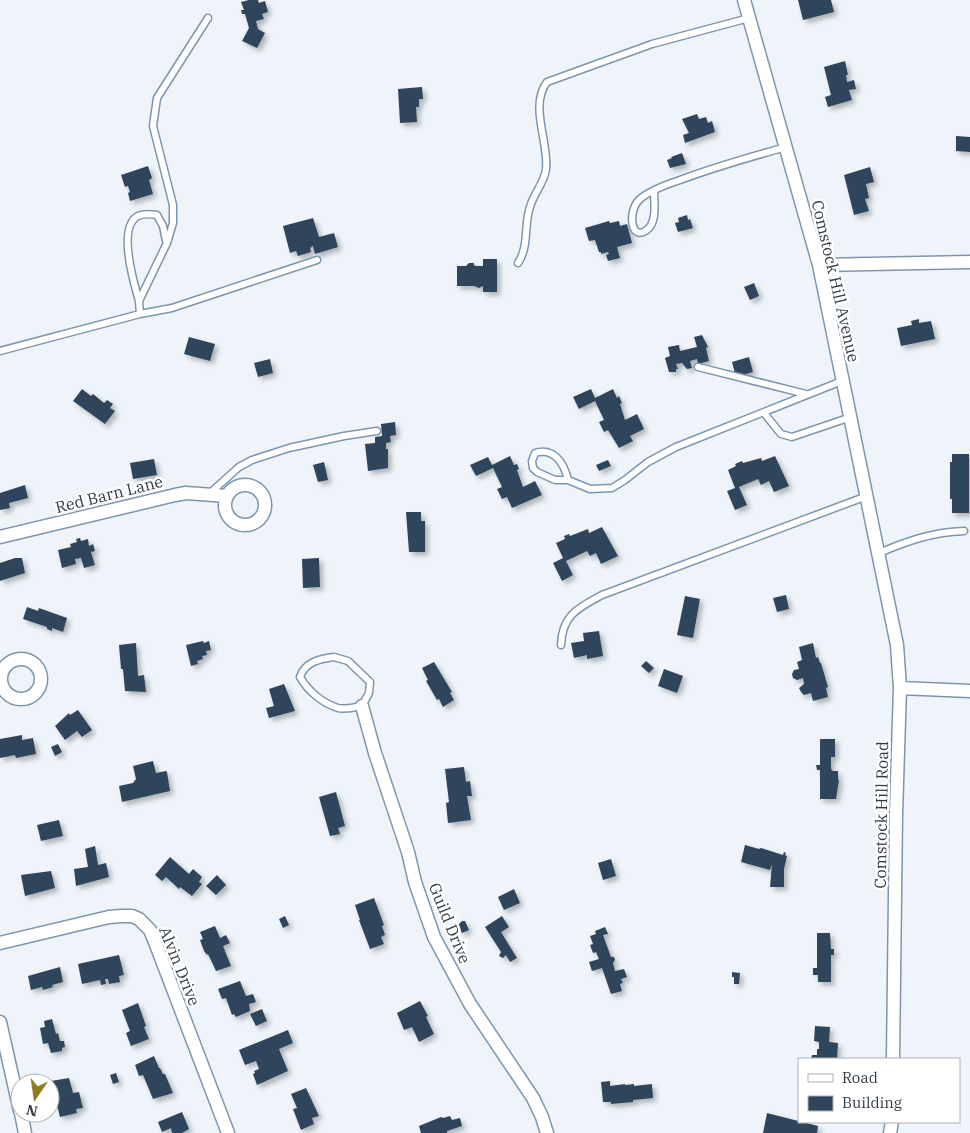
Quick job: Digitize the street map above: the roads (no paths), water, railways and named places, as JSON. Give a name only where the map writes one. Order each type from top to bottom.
[{"type":"street","name":"Comstock Hill Avenue","points":[[744,0],[819,265],[883,572]]},
{"type":"street","points":[[819,265],[970,262]]},
{"type":"street","name":"Red Barn Lane","points":[[0,537],[186,493],[227,496]]},
{"type":"street","name":"Comstock Hill Road","points":[[883,572],[897,645],[900,688],[896,814],[893,1058]]},
{"type":"street","points":[[900,688],[970,691]]},
{"type":"street","name":"Guild Drive","points":[[362,706],[408,852],[415,882],[434,938],[470,1004],[534,1098],[547,1133]]},
{"type":"street","name":"Alvin Drive","points":[[0,943],[108,917],[132,916],[144,923],[155,942],[228,1133]]},
{"type":"street","points":[[0,1022],[11,1073]]},
{"type":"lane","points":[[139,301],[167,243],[173,223],[173,205],[153,126],[157,98],[208,18]]},
{"type":"lane","points":[[518,263],[526,246],[528,214],[531,204],[546,170],[540,107],[543,87],[547,82],[652,44],[749,18]]},
{"type":"lane","points":[[654,191],[654,218],[651,226],[642,233],[638,232],[634,229],[632,222],[632,208],[640,198],[654,191],[728,162],[786,147]]},
{"type":"lane","points":[[140,314],[139,301],[130,267],[128,239],[131,224],[137,216],[157,215],[163,226],[167,243]]},
{"type":"lane","points":[[0,351],[140,314],[172,308],[317,260]]},
{"type":"lane","points":[[698,367],[806,394]]},
{"type":"lane","points":[[568,480],[565,468],[554,454],[543,450],[535,453],[532,461],[533,468],[537,472],[555,480],[568,480],[590,489],[612,488],[648,462],[676,447],[842,381]]},
{"type":"lane","points":[[764,413],[781,434],[792,437],[850,417]]},
{"type":"lane","points":[[208,494],[239,467],[252,460],[289,448],[377,431]]},
{"type":"lane","points":[[562,645],[562,634],[568,619],[584,605],[602,595],[867,496]]},
{"type":"lane","points":[[879,552],[909,540],[942,532],[964,531]]},
{"type":"lane","points":[[334,657],[348,662],[370,682],[369,694],[362,706],[339,708],[322,700],[306,687],[300,677],[303,669],[318,659],[334,657]]}]
